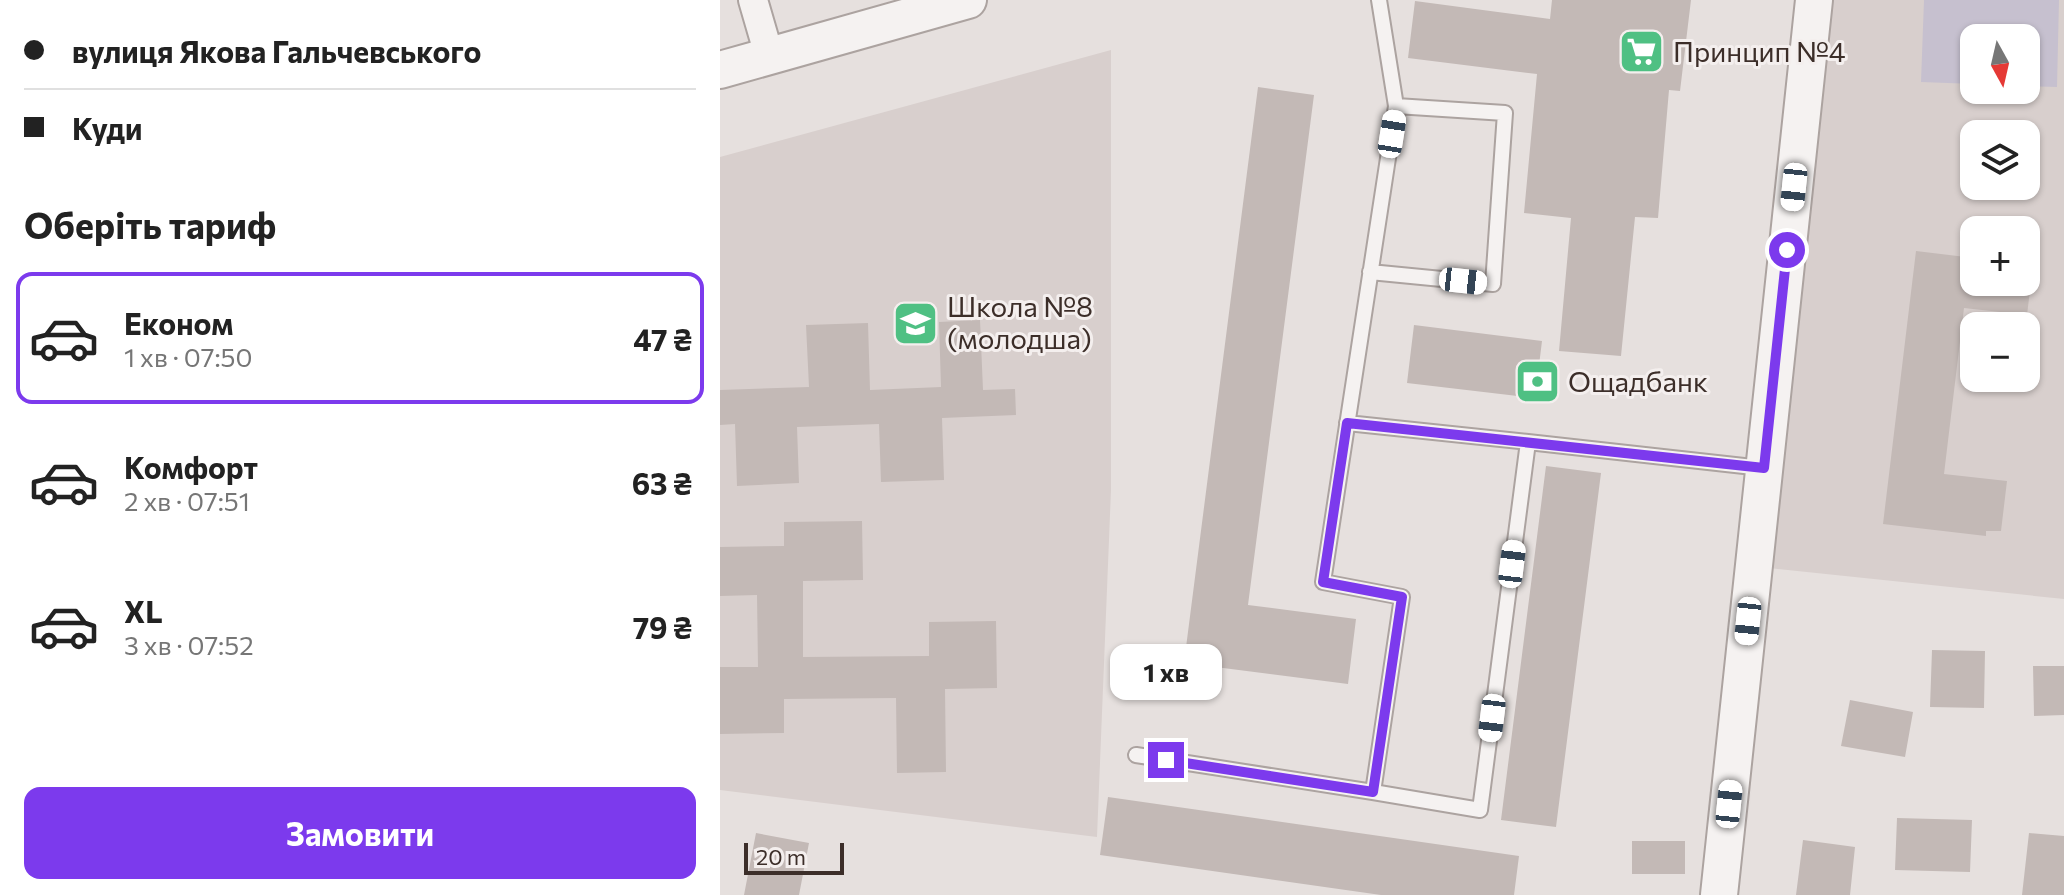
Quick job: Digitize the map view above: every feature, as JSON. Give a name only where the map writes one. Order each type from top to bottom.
[{"type":"street","points":[[753,0],[769,55]]},
{"type":"street","points":[[720,70],[917,7],[968,0]]},
{"type":"street","points":[[1719,895],[1814,0]]},
{"type":"lane","points":[[1373,792],[1402,597],[1323,582],[1396,106],[1379,0]]},
{"type":"lane","points":[[1370,272],[1493,284],[1505,113],[1396,106]]},
{"type":"lane","points":[[1347,423],[1764,468]]},
{"type":"lane","points":[[1136,755],[1480,810],[1528,442]]},
{"type":"shaded area","points":[[1829,0],[2064,0],[2064,599],[1769,568]]},
{"type":"shaded area","points":[[1924,0],[2059,0],[2057,87],[2040,86],[2040,24],[1960,24],[1960,83],[1921,82]]},
{"type":"shaded area","points":[[1111,50],[1111,490],[1097,837],[720,790],[720,157]]},
{"type":"building","points":[[1552,0],[1691,0],[1680,91],[1669,90],[1658,218],[1635,217],[1621,356],[1559,351],[1571,218],[1524,213],[1537,74],[1408,58],[1415,1],[1550,19]]},
{"type":"building","points":[[1258,87],[1314,95],[1248,605],[1356,619],[1348,684],[1184,663]]},
{"type":"building","points":[[1916,251],[1960,256],[1960,296],[2029,296],[2027,312],[1964,308],[1964,312],[1960,312],[1960,341],[1944,474],[2007,481],[2001,531],[1986,531],[1986,536],[1883,524]]},
{"type":"building","points":[[980,320],[983,390],[1015,389],[1016,415],[942,418],[944,480],[881,482],[879,424],[797,427],[799,483],[737,486],[735,424],[720,425],[720,390],[809,387],[806,325],[868,323],[870,390],[941,387],[939,322]]},
{"type":"building","points":[[1414,325],[1542,341],[1535,398],[1407,383]]},
{"type":"building","points":[[1546,466],[1601,473],[1556,827],[1501,820]]},
{"type":"building","points":[[862,521],[863,580],[803,581],[803,657],[929,656],[929,622],[996,621],[997,688],[945,689],[946,772],[897,773],[896,698],[784,699],[784,733],[720,734],[720,667],[758,667],[757,595],[720,596],[720,547],[784,546],[784,522]]},
{"type":"building","points":[[1932,650],[1985,651],[1984,708],[1930,707]]},
{"type":"building","points":[[2033,666],[2064,666],[2064,715],[2034,716]]},
{"type":"building","points":[[1850,700],[1913,712],[1905,757],[1841,746]]},
{"type":"building","points":[[1108,797],[1519,856],[1514,895],[1381,895],[1100,855]]},
{"type":"building","points":[[1897,818],[1972,820],[1970,872],[1895,870]]},
{"type":"building","points":[[756,833],[809,843],[799,895],[744,895]]},
{"type":"building","points":[[2029,833],[2064,836],[2064,895],[2022,895]]},
{"type":"building","points":[[1803,840],[1855,847],[1850,895],[1796,895]]},
{"type":"building","points":[[1632,841],[1685,841],[1685,874],[1632,874]]},
{"type":"place","name":"Принцип №4","points":[[1642,52]]},
{"type":"place","name":"Школа №8 (молодша)","points":[[916,323]]},
{"type":"place","name":"Ощадбанк","points":[[1537,382]]},
{"type":"route","points":[[1166,760],[1373,792],[1402,597],[1323,582],[1347,423],[1764,468],[1787,250]]}]
